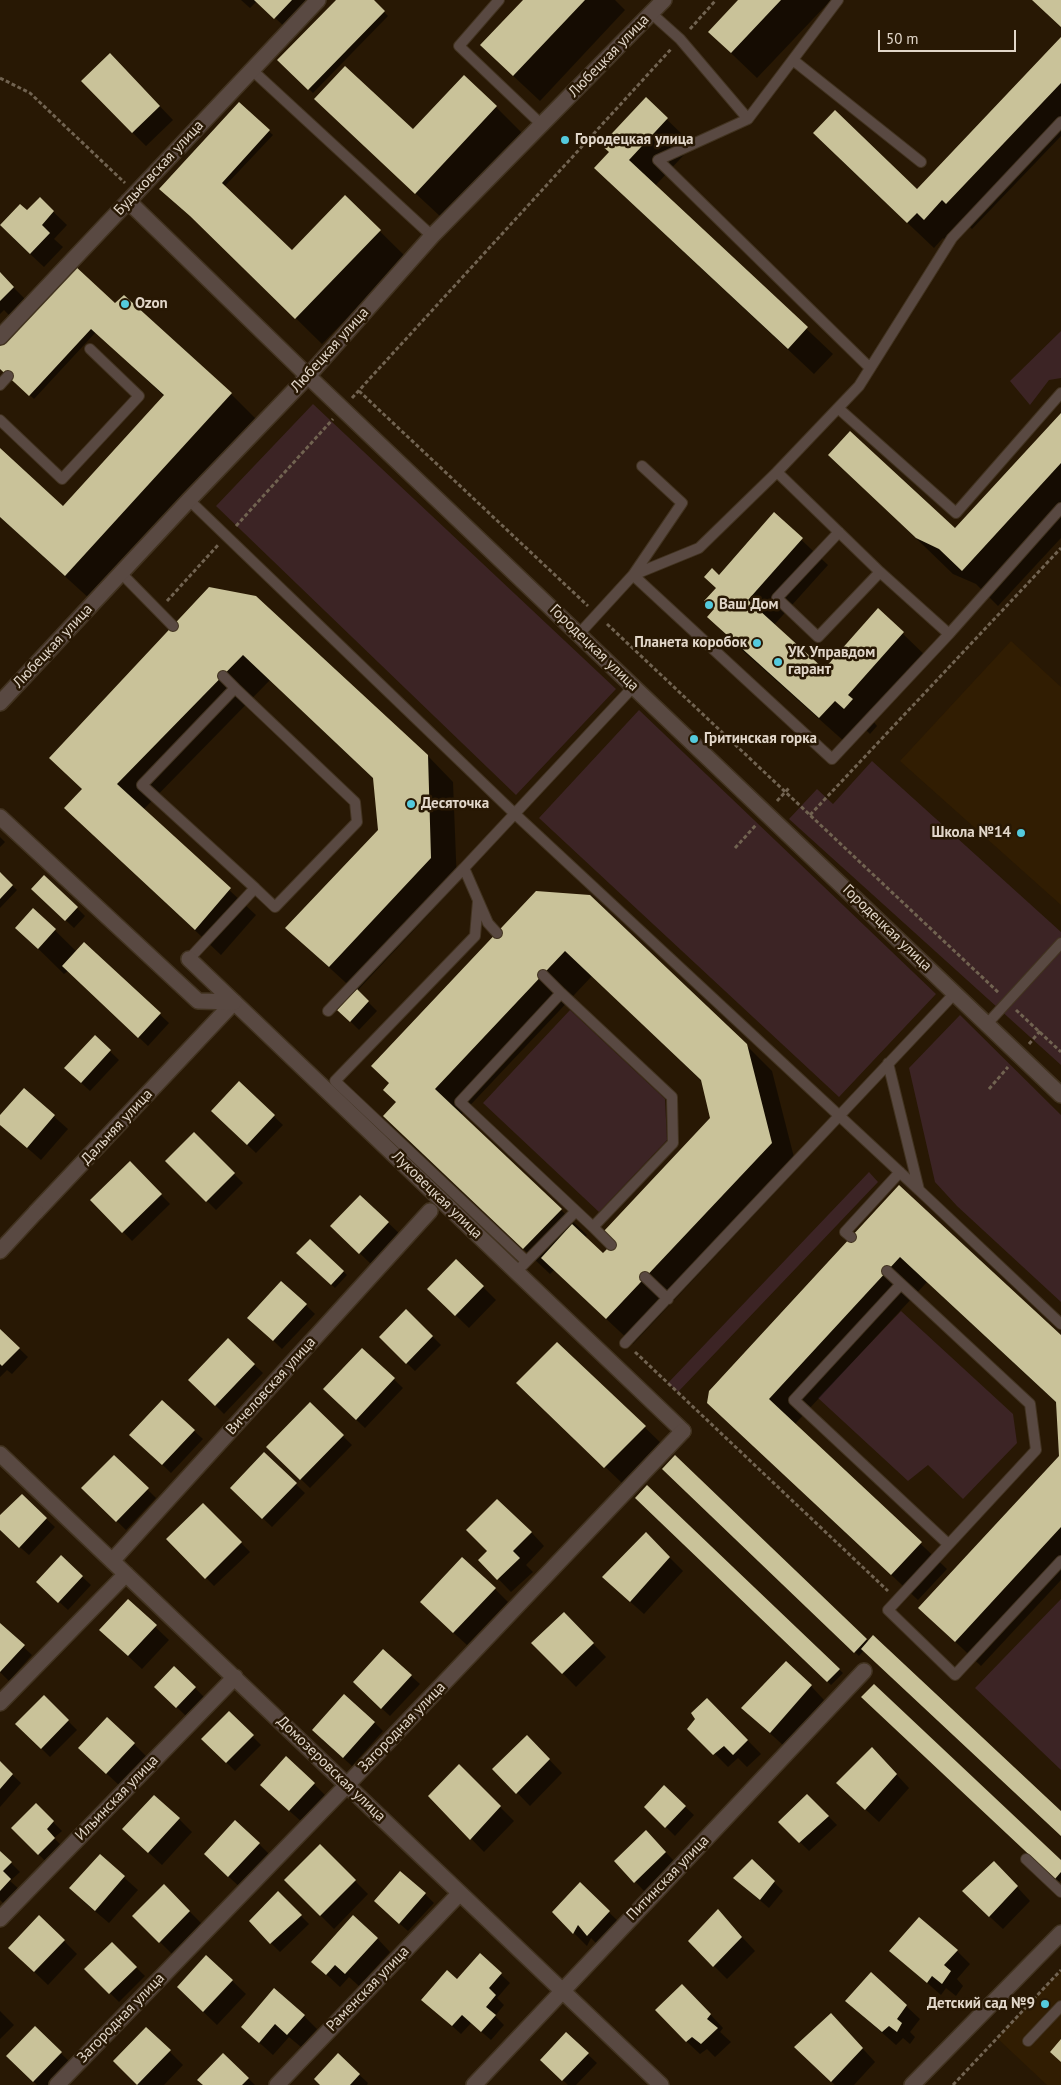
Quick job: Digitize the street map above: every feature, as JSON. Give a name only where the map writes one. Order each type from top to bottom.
[{"type":"street","name":"Будьковская улица","points":[[0,337],[318,0]]},
{"type":"street","name":"Любецкая улица","points":[[0,703],[189,500],[308,376],[432,236],[664,0]]},
{"type":"street","name":"Городецкая улица","points":[[132,197],[308,376],[1061,1094]]},
{"type":"street","points":[[0,817],[198,1001],[234,1002]]},
{"type":"street","name":"Луковецкая улица","points":[[189,959],[522,1266],[683,1431]]},
{"type":"street","name":"Дальняя улица","points":[[0,1251],[234,1002]]},
{"type":"street","name":"Вичеловская улица","points":[[112,1561],[430,1212]]},
{"type":"street","name":"Загородная улица","points":[[57,2085],[347,1785],[683,1431]]},
{"type":"street","name":"Домозеровская улица","points":[[2,1459],[235,1677],[459,1894],[562,1989],[661,2085]]},
{"type":"street","points":[[0,1704],[126,1574]]},
{"type":"street","name":"Питинская улица","points":[[474,2085],[562,1989],[864,1671]]},
{"type":"street","name":"Ильинская улица","points":[[0,1918],[235,1677]]},
{"type":"street","name":"Раменская улица","points":[[277,2085],[459,1894]]},
{"type":"street","points":[[912,2085],[1061,1933]]},
{"type":"lane","points":[[499,0],[458,46],[542,125]]},
{"type":"lane","points":[[838,0],[748,119],[658,160],[870,368]]},
{"type":"lane","points":[[651,13],[680,39],[748,119]]},
{"type":"lane","points":[[793,60],[920,162]]},
{"type":"lane","points":[[252,70],[432,236]]},
{"type":"lane","points":[[633,575],[699,548],[777,472],[859,386],[952,238],[1061,122]]},
{"type":"lane","points":[[0,420],[62,480],[139,396],[90,349]]},
{"type":"lane","points":[[0,385],[8,376]]},
{"type":"lane","points":[[838,408],[956,513],[1061,393]]},
{"type":"lane","points":[[578,634],[633,575],[682,503],[642,466]]},
{"type":"lane","points":[[777,472],[880,572],[949,634]]},
{"type":"lane","points":[[189,500],[515,814],[840,1115],[1061,1324]]},
{"type":"lane","points":[[633,575],[832,759],[949,634],[1061,508]]},
{"type":"lane","points":[[838,532],[778,598],[818,637],[880,572]]},
{"type":"lane","points":[[121,573],[173,626]]},
{"type":"lane","points":[[223,676],[236,688],[355,802],[357,822],[275,907],[142,786],[236,688]]},
{"type":"lane","points":[[328,1011],[634,686]]},
{"type":"lane","points":[[464,868],[488,923],[497,933]]},
{"type":"lane","points":[[189,959],[255,888]]},
{"type":"lane","points":[[478,901],[475,936],[335,1081],[522,1266],[576,1211]]},
{"type":"lane","points":[[987,1024],[1061,943]]},
{"type":"lane","points":[[543,975],[672,1097],[673,1143],[593,1227]]},
{"type":"lane","points":[[561,993],[460,1102],[611,1245]]},
{"type":"lane","points":[[625,1343],[955,993]]},
{"type":"lane","points":[[888,1063],[919,1190]]},
{"type":"lane","points":[[851,1237],[845,1232],[900,1172]]},
{"type":"lane","points":[[887,1271],[1030,1404],[1036,1450],[888,1610],[955,1675],[1061,1561]]},
{"type":"lane","points":[[645,1277],[668,1299]]},
{"type":"lane","points":[[901,1284],[794,1400],[948,1544]]},
{"type":"lane","points":[[1026,1859],[1061,1892]]},
{"type":"lane","points":[[1028,2041],[1061,2006]]},
{"type":"path","points":[[158,611],[716,0]]},
{"type":"path","points":[[0,78],[30,93],[132,197]]},
{"type":"path","points":[[359,391],[1061,1052]]},
{"type":"path","points":[[810,815],[1061,548]]},
{"type":"path","points":[[625,1343],[897,1599]]},
{"type":"path","points":[[953,2085],[1061,1970]]},
{"type":"shaded area","points":[[1061,331],[1061,378],[1049,380],[1030,405],[1010,381]]},
{"type":"shaded area","points":[[313,404],[616,689],[516,795],[216,506]]},
{"type":"shaded area","name":"Школа №14","points":[[1011,641],[1061,687],[1061,905],[900,761]]},
{"type":"shaded area","points":[[639,710],[936,994],[839,1097],[539,818]]},
{"type":"shaded area","points":[[872,761],[1061,932],[1061,1065],[789,819],[817,789],[833,804]]},
{"type":"shaded area","points":[[570,1010],[665,1099],[667,1140],[599,1212],[483,1103]]},
{"type":"shaded area","points":[[960,1015],[1061,1115],[1061,1302],[957,1206],[935,1182],[909,1068]]},
{"type":"shaded area","points":[[869,1172],[878,1182],[678,1392],[668,1383]]},
{"type":"shaded area","points":[[901,1311],[1013,1414],[1017,1443],[963,1499],[928,1465],[908,1481],[818,1398]]},
{"type":"shaded area","points":[[1061,1599],[1061,1770],[975,1688]]},
{"type":"shaded area","name":"Детский сад №9","points":[[1061,1970],[1061,2085],[1047,2085],[997,2038]]},
{"type":"building","points":[[254,0],[292,0],[274,19]]},
{"type":"building","points":[[336,0],[374,0],[385,11],[308,90],[277,60]]},
{"type":"building","points":[[523,0],[585,0],[513,76],[480,45]]},
{"type":"building","points":[[738,0],[781,0],[731,53],[708,32]]},
{"type":"building","points":[[1032,0],[1061,0],[1061,27]]},
{"type":"building","points":[[1061,37],[1061,83],[946,204],[942,200],[924,220],[917,213],[907,223],[813,133],[835,110],[917,189]]},
{"type":"building","points":[[110,53],[160,106],[132,133],[81,81]]},
{"type":"building","points":[[345,66],[413,129],[464,75],[497,106],[415,194],[314,99]]},
{"type":"building","points":[[646,97],[668,118],[629,160],[808,327],[788,349],[594,168],[609,152],[601,145]]},
{"type":"building","points":[[239,102],[270,130],[222,183],[292,250],[345,195],[381,230],[295,319],[190,216],[159,189]]},
{"type":"building","points":[[40,197],[54,211],[42,225],[50,233],[30,254],[0,225],[20,204],[27,210]]},
{"type":"building","points":[[74,265],[115,303],[124,295],[232,393],[65,576],[0,517],[0,448],[63,506],[164,395],[91,329],[29,396],[0,369],[0,344]]},
{"type":"building","points":[[0,272],[14,287],[0,301]]},
{"type":"building","points":[[1061,413],[1061,463],[962,571],[939,549],[916,538],[828,455],[850,431],[955,528]]},
{"type":"building","points":[[774,512],[803,538],[748,600],[824,669],[878,608],[904,632],[848,695],[853,699],[844,709],[835,701],[819,718],[707,617],[714,609],[704,601],[716,588],[704,577],[712,568],[719,575]]},
{"type":"building","points":[[209,587],[256,596],[428,755],[431,858],[329,967],[285,928],[378,830],[373,778],[243,655],[117,784],[231,888],[195,930],[64,808],[82,789],[49,758]]},
{"type":"building","points":[[0,872],[13,885],[0,899]]},
{"type":"building","points":[[44,875],[78,907],[65,921],[31,889]]},
{"type":"building","points":[[536,891],[590,895],[747,1044],[772,1143],[606,1319],[541,1258],[572,1224],[603,1253],[611,1245],[604,1231],[710,1118],[701,1080],[565,951],[435,1089],[562,1209],[523,1249],[383,1116],[396,1102],[383,1090],[389,1083],[371,1066]]},
{"type":"building","points":[[33,908],[56,929],[38,949],[15,928]]},
{"type":"building","points":[[84,942],[161,1013],[138,1038],[62,966]]},
{"type":"building","points":[[357,989],[369,1001],[350,1022],[337,1010]]},
{"type":"building","points":[[95,1035],[111,1050],[81,1083],[64,1068]]},
{"type":"building","points":[[239,1081],[275,1115],[247,1145],[211,1111]]},
{"type":"building","points":[[24,1088],[55,1115],[27,1148],[0,1125],[0,1115]]},
{"type":"building","points":[[194,1132],[235,1173],[206,1202],[165,1161]]},
{"type":"building","points":[[130,1161],[162,1194],[122,1233],[90,1200]]},
{"type":"building","points":[[899,1185],[1061,1335],[1061,1527],[955,1642],[918,1608],[1059,1456],[1056,1402],[900,1257],[769,1399],[922,1542],[891,1575],[707,1403],[709,1391]]},
{"type":"building","points":[[360,1195],[389,1222],[359,1254],[330,1226]]},
{"type":"building","points":[[310,1239],[344,1271],[331,1285],[296,1253]]},
{"type":"building","points":[[456,1259],[484,1286],[455,1316],[427,1289]]},
{"type":"building","points":[[281,1281],[307,1304],[273,1341],[247,1318]]},
{"type":"building","points":[[406,1309],[433,1336],[406,1364],[379,1337]]},
{"type":"building","points":[[0,1329],[20,1348],[2,1366],[0,1364]]},
{"type":"building","points":[[228,1338],[255,1364],[215,1406],[188,1380]]},
{"type":"building","points":[[557,1342],[646,1426],[604,1468],[516,1383]]},
{"type":"building","points":[[362,1348],[395,1378],[356,1420],[323,1389]]},
{"type":"building","points":[[162,1400],[195,1430],[162,1465],[129,1435]]},
{"type":"building","points":[[310,1402],[344,1435],[300,1480],[266,1447]]},
{"type":"building","points":[[264,1452],[297,1483],[262,1519],[230,1488]]},
{"type":"building","points":[[114,1455],[149,1488],[116,1522],[81,1488]]},
{"type":"building","points":[[675,1455],[867,1639],[854,1653],[662,1469]]},
{"type":"building","points":[[647,1485],[840,1669],[827,1682],[635,1498]]},
{"type":"building","points":[[22,1494],[47,1518],[19,1548],[0,1530],[0,1515]]},
{"type":"building","points":[[497,1499],[532,1532],[513,1551],[520,1558],[497,1580],[478,1560],[487,1551],[466,1530]]},
{"type":"building","points":[[203,1503],[242,1542],[205,1579],[166,1539]]},
{"type":"building","points":[[646,1532],[670,1557],[630,1602],[602,1577]]},
{"type":"building","points":[[61,1555],[83,1576],[58,1603],[36,1582]]},
{"type":"building","points":[[462,1557],[496,1588],[453,1633],[420,1602]]},
{"type":"building","points":[[128,1599],[157,1625],[128,1656],[99,1630]]},
{"type":"building","points":[[564,1612],[594,1643],[562,1674],[531,1643]]},
{"type":"building","points":[[0,1623],[25,1645],[0,1672]]},
{"type":"building","points":[[873,1635],[1061,1811],[1061,1836],[861,1649]]},
{"type":"building","points":[[383,1649],[412,1675],[381,1709],[353,1682]]},
{"type":"building","points":[[786,1661],[812,1685],[770,1733],[741,1708]]},
{"type":"building","points":[[174,1666],[196,1687],[176,1708],[154,1687]]},
{"type":"building","points":[[874,1684],[1061,1860],[1061,1872],[1055,1879],[861,1697]]},
{"type":"building","points":[[344,1694],[375,1722],[343,1758],[312,1730]]},
{"type":"building","points":[[44,1695],[69,1720],[41,1749],[15,1724]]},
{"type":"building","points":[[707,1698],[748,1740],[733,1755],[724,1746],[713,1755],[687,1729],[695,1719],[691,1713]]},
{"type":"building","points":[[229,1711],[254,1735],[226,1763],[201,1739]]},
{"type":"building","points":[[107,1717],[135,1743],[106,1774],[78,1748]]},
{"type":"building","points":[[527,1735],[550,1759],[516,1794],[492,1769]]},
{"type":"building","points":[[872,1747],[897,1774],[865,1810],[836,1783]]},
{"type":"building","points":[[286,1756],[315,1783],[289,1811],[260,1785]]},
{"type":"building","points":[[0,1761],[13,1774],[0,1789]]},
{"type":"building","points":[[459,1764],[501,1806],[470,1840],[428,1796]]},
{"type":"building","points":[[664,1785],[686,1806],[665,1828],[644,1807]]},
{"type":"building","points":[[807,1794],[829,1816],[799,1843],[778,1822]]},
{"type":"building","points":[[154,1795],[180,1818],[148,1853],[122,1829]]},
{"type":"building","points":[[36,1803],[54,1821],[47,1829],[55,1838],[38,1855],[11,1828]]},
{"type":"building","points":[[235,1820],[260,1843],[228,1877],[204,1854]]},
{"type":"building","points":[[646,1830],[666,1852],[634,1883],[614,1861]]},
{"type":"building","points":[[320,1844],[356,1880],[320,1916],[284,1880]]},
{"type":"building","points":[[0,1851],[12,1862],[3,1871],[11,1879],[0,1891]]},
{"type":"building","points":[[100,1854],[125,1876],[95,1911],[69,1888]]},
{"type":"building","points":[[752,1859],[775,1881],[760,1900],[733,1878]]},
{"type":"building","points":[[994,1861],[1018,1886],[989,1917],[962,1891]]},
{"type":"building","points":[[400,1871],[426,1893],[399,1924],[374,1901]]},
{"type":"building","points":[[580,1882],[610,1911],[587,1936],[578,1925],[573,1934],[552,1912]]},
{"type":"building","points":[[164,1884],[190,1911],[159,1943],[132,1916]]},
{"type":"building","points":[[278,1891],[302,1915],[270,1944],[249,1921]]},
{"type":"building","points":[[718,1909],[742,1937],[713,1967],[688,1941]]},
{"type":"building","points":[[39,1915],[65,1940],[34,1972],[8,1948]]},
{"type":"building","points":[[353,1915],[378,1938],[345,1974],[335,1965],[326,1975],[311,1962]]},
{"type":"building","points":[[919,1917],[958,1950],[944,1965],[951,1971],[942,1984],[932,1976],[927,1983],[889,1951]]},
{"type":"building","points":[[112,1942],[137,1967],[109,1994],[84,1969]]},
{"type":"building","points":[[480,1953],[502,1973],[489,1988],[496,1995],[486,2007],[496,2015],[481,2032],[462,2015],[452,2026],[421,2000],[447,1970],[457,1979]]},
{"type":"building","points":[[206,1955],[233,1980],[203,2012],[177,1987]]},
{"type":"building","points":[[871,1972],[907,2005],[897,2019],[902,2023],[897,2032],[889,2026],[882,2032],[845,2001]]},
{"type":"building","points":[[682,1984],[711,2014],[707,2019],[718,2028],[701,2044],[692,2037],[686,2042],[655,2010]]},
{"type":"building","points":[[274,1988],[305,2015],[287,2035],[275,2024],[259,2043],[241,2027]]},
{"type":"building","points":[[831,2013],[863,2048],[831,2082],[794,2047]]},
{"type":"building","points":[[35,2026],[62,2052],[33,2082],[6,2056]]},
{"type":"building","points":[[146,2027],[171,2050],[137,2085],[113,2061]]},
{"type":"building","points":[[566,2032],[589,2053],[562,2081],[540,2060]]},
{"type":"building","points":[[1061,2039],[1061,2062],[1050,2052]]},
{"type":"building","points":[[223,2053],[249,2078],[242,2085],[203,2085],[197,2080]]},
{"type":"building","points":[[338,2053],[360,2074],[350,2085],[320,2085],[314,2079]]},
{"type":"place","name":"Городецкая улица","points":[[565,140]]},
{"type":"place","name":"Ozon","points":[[125,304]]},
{"type":"place","name":"Ваш Дом","points":[[709,605]]},
{"type":"place","name":"Планета коробок","points":[[757,643]]},
{"type":"place","name":"УК Управдом гарант","points":[[778,662]]},
{"type":"place","name":"Гритинская горка","points":[[694,739]]},
{"type":"place","name":"Десяточка","points":[[411,804]]},
{"type":"place","name":"Школа №14","points":[[1021,833]]},
{"type":"place","name":"Детский сад №9","points":[[1045,2004]]}]
